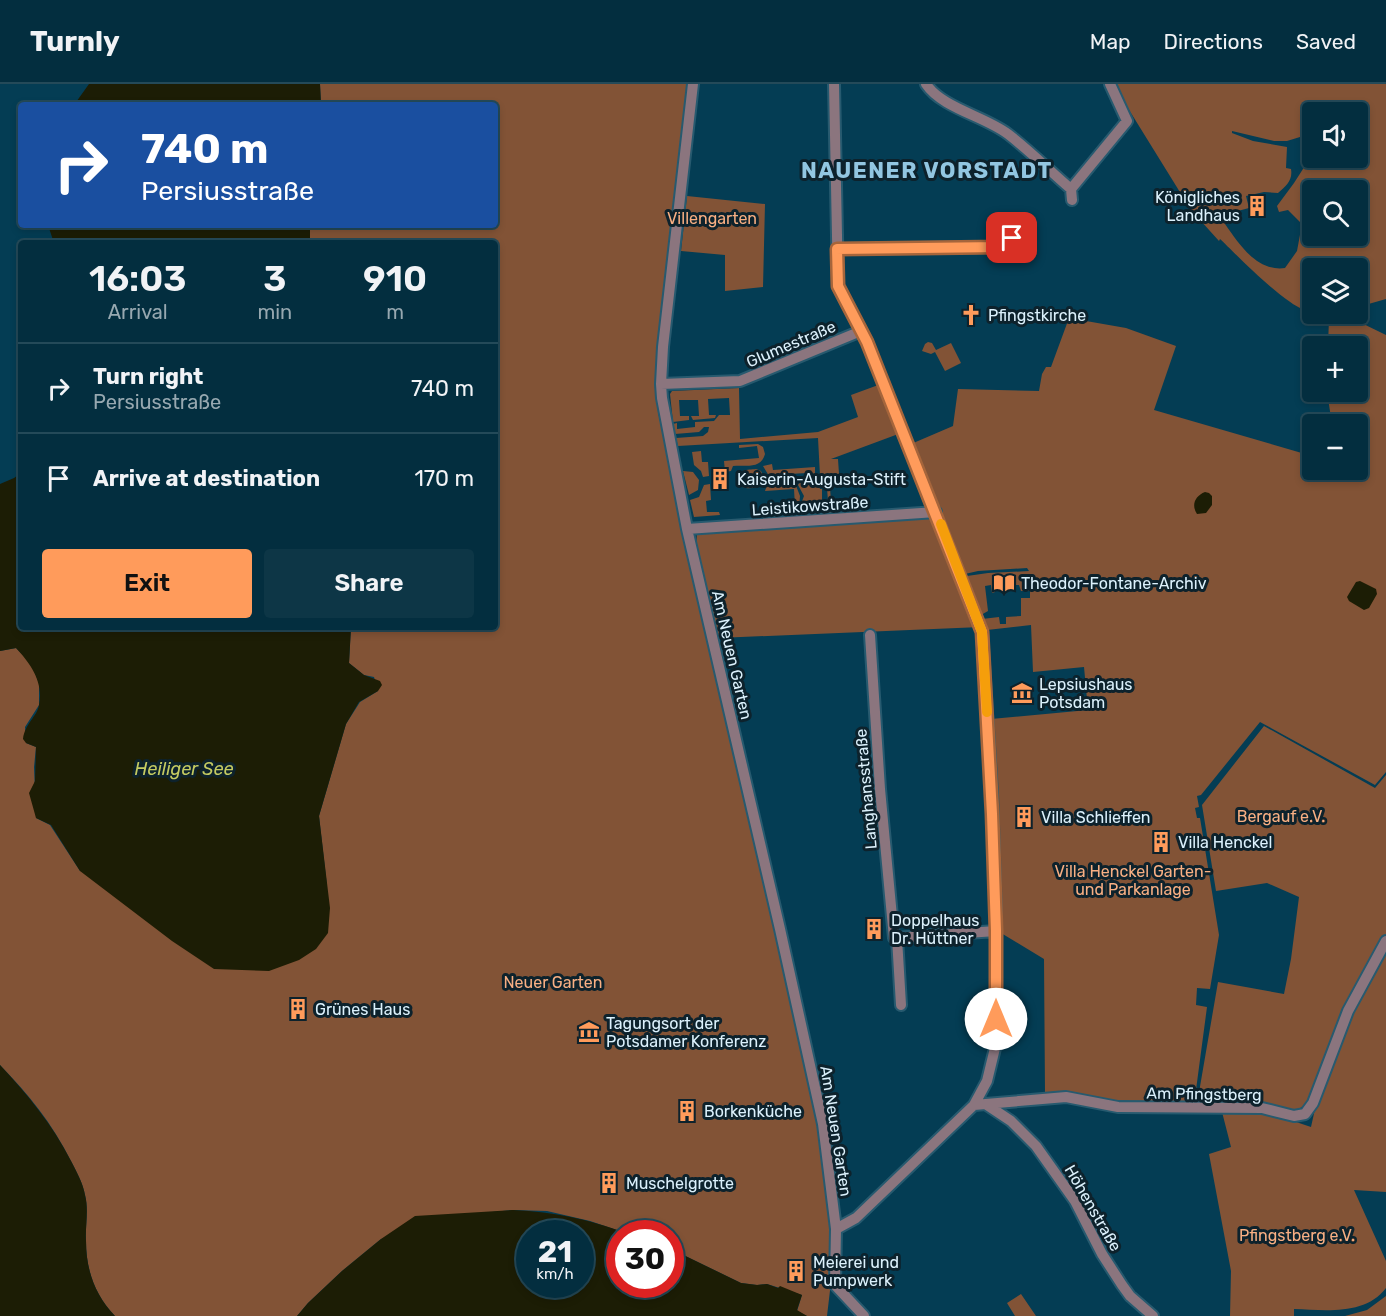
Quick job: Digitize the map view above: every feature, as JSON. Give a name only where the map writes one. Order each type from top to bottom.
[{"type":"street","name":"Am Neuen Garten","points":[[693,84],[661,384],[687,529],[823,1124],[836,1229],[835,1285],[864,1316]]},
{"type":"street","points":[[834,84],[838,286],[861,331],[936,512],[982,632],[992,794],[996,931],[996,1051],[987,1081],[974,1105],[856,1218],[836,1229]]},
{"type":"street","points":[[926,84],[938,98],[1008,134],[1071,195],[1127,121],[1110,84]]},
{"type":"street","points":[[837,249],[1001,247]]},
{"type":"street","name":"Glumestraße","points":[[661,384],[740,381],[861,331]]},
{"type":"street","name":"Leistikowstraße","points":[[687,529],[936,512]]},
{"type":"street","name":"Langhansstraße","points":[[870,635],[880,789],[894,938],[897,938],[901,1005]]},
{"type":"street","points":[[897,938],[996,931]]},
{"type":"street","name":"Am Pfingstberg","points":[[987,1105],[1066,1097],[1118,1107],[1262,1108],[1294,1116],[1305,1114],[1313,1103],[1348,1011],[1386,940]]},
{"type":"street","points":[[1011,1120],[1018,1102]]},
{"type":"street","points":[[974,1105],[987,1105]]},
{"type":"street","name":"Höhenstraße","points":[[987,1105],[1011,1120],[1036,1146],[1075,1201],[1102,1254],[1122,1285],[1130,1296],[1152,1316]]},
{"type":"green space","name":"Neuer Garten","points":[[320,84],[687,84],[658,340],[656,383],[658,412],[683,530],[808,1062],[831,1226],[831,1282],[827,1316],[807,1316],[797,1311],[802,1295],[767,1284],[741,1283],[684,1255],[684,1220],[606,1220],[606,1226],[594,1222],[594,1220],[547,1211],[513,1210],[482,1213],[381,1239],[342,1271],[297,1316],[115,1316],[102,1300],[90,1272],[86,1252],[86,1201],[79,1177],[48,1122],[0,1065],[0,651],[16,648],[31,663],[39,683],[39,705],[25,727],[26,743],[36,747],[34,767],[36,818],[50,825],[80,871],[327,886],[319,816],[346,724],[360,702],[378,691],[374,677],[364,675],[349,663],[351,630],[498,630],[498,240],[310,240],[310,228],[498,228],[498,102],[321,102]]},
{"type":"green space","points":[[1116,84],[1386,84],[1386,299],[1368,304],[1368,258],[1302,258],[1302,309],[1278,293],[1220,239],[1219,241],[1191,210],[1126,105]],"holes":[[[1302,102],[1368,102],[1368,168],[1304,168],[1277,206],[1279,212],[1288,210],[1302,224],[1297,251],[1285,268],[1266,266],[1257,261],[1243,248],[1225,224],[1226,218],[1234,212],[1249,208],[1246,196],[1264,192],[1278,193],[1286,185],[1291,173],[1291,169],[1286,168],[1287,147],[1253,141],[1232,133],[1232,131],[1274,141],[1287,141],[1300,137],[1302,141]]]},
{"type":"green space","name":"Villengarten","points":[[687,196],[765,204],[763,287],[725,291],[725,255],[681,251]]},
{"type":"green space","name":"Villa Henckel Garten- und Parkanlage","points":[[1069,318],[1126,328],[1176,346],[1154,410],[1302,453],[1302,480],[1368,480],[1368,414],[1330,414],[1329,402],[1368,402],[1368,336],[1328,336],[1329,324],[1363,324],[1386,335],[1386,772],[1375,785],[1260,722],[1201,795],[1197,796],[1199,807],[1195,808],[1197,818],[1200,818],[1219,935],[1210,989],[1197,988],[1196,1005],[1207,1007],[1194,1105],[1118,1105],[1045,1094],[1044,959],[1001,933],[991,719],[1088,710],[1084,667],[1033,672],[1031,625],[987,630],[982,619],[999,617],[1000,624],[1006,624],[1006,617],[1021,616],[1021,598],[1030,598],[1030,591],[1021,591],[1019,585],[1012,585],[1011,578],[998,578],[995,592],[992,593],[991,585],[985,586],[988,611],[981,615],[967,576],[1029,571],[1027,568],[965,574],[911,444],[953,426],[958,389],[1039,391],[1042,374],[1046,367],[1051,367]]},
{"type":"green space","points":[[928,342],[932,343],[936,350],[951,343],[961,363],[945,371],[935,352],[931,354],[922,351]]},
{"type":"green space","points":[[881,384],[901,433],[831,459],[838,459],[839,474],[829,475],[832,514],[829,514],[827,488],[820,476],[818,438],[678,446],[676,438],[703,436],[708,432],[709,427],[704,427],[699,432],[675,434],[673,424],[677,423],[677,429],[695,427],[695,422],[714,421],[719,415],[730,415],[729,398],[708,399],[709,415],[716,415],[715,418],[693,420],[691,416],[699,416],[698,400],[679,400],[680,416],[689,416],[689,420],[673,422],[670,394],[672,391],[739,388],[740,439],[818,432],[858,417],[851,395]]},
{"type":"green space","points":[[758,444],[763,447],[765,454],[760,462],[733,466],[731,471],[725,472],[724,461],[759,458],[757,446],[739,448],[739,445]]},
{"type":"green space","points":[[701,451],[702,462],[708,462],[709,476],[703,477],[701,471],[694,465],[692,452]]},
{"type":"green space","points":[[772,464],[773,470],[815,467],[815,474],[769,476],[763,466]]},
{"type":"green space","points":[[756,469],[761,471],[763,476],[761,485],[754,488],[741,486],[737,480],[739,474]]},
{"type":"green space","points":[[683,471],[693,472],[699,480],[698,490],[689,495]]},
{"type":"green space","points":[[803,477],[816,478],[822,489],[822,499],[817,507],[806,509],[801,504],[804,496],[798,485]]},
{"type":"green space","points":[[797,478],[795,483],[800,496],[799,507],[774,512],[773,503],[778,503],[778,509],[795,507],[794,489],[765,491],[769,479]]},
{"type":"green space","points":[[710,484],[711,500],[706,501],[707,512],[719,512],[720,515],[694,517],[690,500],[699,497],[704,485]]},
{"type":"green space","points":[[934,516],[981,627],[718,638],[696,549],[697,533]]},
{"type":"green space","name":"Bergauf e.V.","points":[[1264,726],[1375,788],[1386,775],[1386,935],[1375,951],[1309,1102],[1293,1113],[1260,1103],[1197,1104],[1218,982],[1284,994],[1291,959],[1299,897],[1267,883],[1216,891],[1202,805]]},
{"type":"green space","name":"Pfingstberg e.V.","points":[[1386,950],[1386,1192],[1354,1190],[1386,1261],[1386,1288],[1377,1297],[1356,1307],[1331,1310],[1294,1309],[1294,1316],[1230,1316],[1231,1271],[1209,1154],[1231,1147],[1222,1112],[1263,1111],[1311,1127],[1332,1058]]},
{"type":"green space","points":[[1021,1294],[1036,1316],[1015,1316],[1007,1303]]},
{"type":"green space","points":[[1386,1296],[1386,1316],[1345,1316],[1367,1310]]},
{"type":"water","points":[[89,84],[320,84],[321,102],[76,102]]},
{"type":"water","points":[[49,228],[310,228],[310,240],[53,240]]},
{"type":"water","name":"Heiliger See","points":[[18,475],[18,630],[351,630],[349,663],[364,675],[380,681],[382,685],[378,691],[359,702],[346,724],[319,816],[330,908],[328,933],[316,949],[299,960],[269,971],[214,969],[172,941],[80,871],[51,825],[36,818],[29,793],[35,781],[36,747],[26,743],[23,739],[38,709],[40,697],[38,681],[31,667],[16,648],[0,651],[0,484]]},
{"type":"water","points":[[1205,492],[1212,496],[1212,505],[1206,513],[1197,514],[1194,507],[1195,501]]},
{"type":"water","points":[[1360,581],[1376,589],[1377,594],[1369,608],[1364,610],[1349,601],[1347,597],[1356,582]]},
{"type":"water","points":[[0,1065],[48,1122],[79,1177],[86,1201],[86,1252],[90,1272],[102,1300],[115,1316],[0,1316]]},
{"type":"water","points":[[513,1210],[557,1214],[584,1220],[516,1220],[516,1298],[594,1298],[594,1223],[606,1227],[606,1298],[684,1298],[684,1255],[741,1283],[767,1284],[778,1288],[780,1286],[802,1295],[797,1310],[807,1316],[297,1316],[342,1271],[381,1239],[415,1216]]},
{"type":"slow traffic","points":[[941,524],[981,627],[987,712]]},
{"type":"place","name":"Königliches Landhaus","points":[[1257,206]]},
{"type":"place","name":"Pfingstkirche","points":[[971,315]]},
{"type":"place","name":"Kaiserin-Augusta-Stift","points":[[720,479]]},
{"type":"place","name":"Theodor-Fontane-Archiv","points":[[1004,583]]},
{"type":"place","name":"Lepsiushaus Potsdam","points":[[1022,693]]},
{"type":"place","name":"Villa Schlieffen","points":[[1024,817]]},
{"type":"place","name":"Villa Henckel","points":[[1161,842]]},
{"type":"place","name":"Doppelhaus Dr. Hüttner","points":[[874,929]]},
{"type":"place","name":"Grünes Haus","points":[[298,1009]]},
{"type":"place","name":"Tagungsort der Potsdamer Konferenz","points":[[589,1032]]},
{"type":"place","name":"Borkenküche","points":[[687,1111]]},
{"type":"place","name":"Muschelgrotte","points":[[609,1183]]},
{"type":"place","name":"Meierei und Pumpwerk","points":[[796,1271]]},
{"type":"district","name":"NAUENER VORSTADT","points":[[927,170]]},
{"type":"route","points":[[996,1019],[992,814],[981,627],[867,342],[842,297],[838,286],[837,249],[1001,247],[1004,240],[1012,238]]}]
